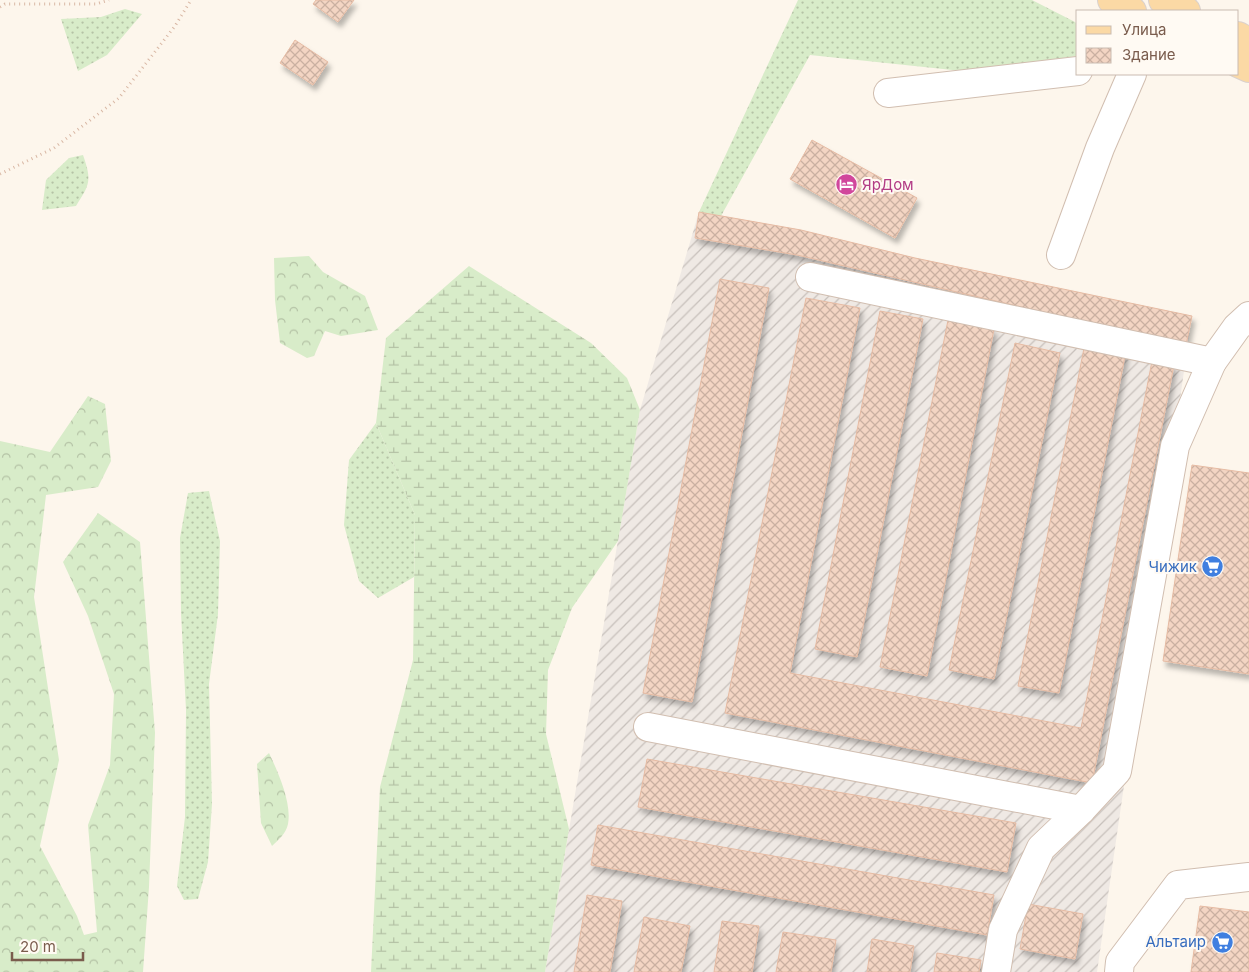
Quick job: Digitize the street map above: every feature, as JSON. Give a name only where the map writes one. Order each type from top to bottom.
[{"type":"main road","points":[[1112,0],[1130,10]]},
{"type":"main road","points":[[1163,0],[1184,10]]},
{"type":"lane","points":[[888,92],[1076,71]]},
{"type":"lane","points":[[1061,255],[1100,148],[1132,75]]},
{"type":"lane","points":[[810,276],[1212,362]]},
{"type":"lane","points":[[996,972],[1003,930],[1041,848],[1081,810],[1117,771],[1174,446],[1212,362],[1236,327],[1249,316]]},
{"type":"lane","points":[[648,727],[1081,810]]},
{"type":"lane","points":[[1118,972],[1120,962],[1178,884],[1249,877]]},
{"type":"path","points":[[0,7],[5,4],[96,4],[109,0]]},
{"type":"path","points":[[0,174],[54,148],[119,98],[175,26],[190,0]]},
{"type":"shaded area","points":[[699,212],[801,230],[915,258],[1192,316],[1097,972],[545,972],[640,410]]},
{"type":"green space","points":[[798,0],[1032,0],[1076,23],[1076,56],[962,71],[810,55],[721,216],[699,212]]},
{"type":"green space","points":[[125,9],[142,14],[107,55],[78,71],[61,19],[101,17]]},
{"type":"green space","points":[[83,155],[88,171],[88,182],[76,206],[42,210],[46,180],[69,158]]},
{"type":"green space","points":[[309,256],[323,272],[365,296],[378,330],[341,336],[325,331],[314,356],[307,358],[280,343],[275,300],[274,258]]},
{"type":"green space","points":[[469,266],[591,343],[627,378],[640,410],[618,541],[572,608],[548,670],[546,734],[569,829],[545,972],[371,972],[380,787],[413,660],[415,515],[376,423],[386,338]]},
{"type":"green space","points":[[88,396],[105,404],[111,461],[98,487],[46,495],[34,597],[59,760],[40,846],[77,916],[84,935],[97,932],[88,825],[110,765],[114,694],[88,616],[63,562],[98,513],[140,542],[155,733],[149,887],[143,972],[0,972],[0,441],[50,452]]},
{"type":"green space","points":[[376,423],[415,515],[414,577],[378,598],[359,581],[344,525],[349,460]]},
{"type":"green space","points":[[209,491],[220,541],[218,614],[209,684],[212,804],[208,862],[198,899],[184,900],[177,886],[185,817],[186,710],[181,613],[180,538],[188,493]]},
{"type":"green space","points":[[269,753],[286,797],[289,816],[286,831],[272,846],[261,823],[257,764]]},
{"type":"building","points":[[316,0],[354,0],[338,22],[313,4]]},
{"type":"building","points":[[295,40],[328,62],[313,85],[280,63]]},
{"type":"building","name":"ЯрДом","points":[[812,140],[917,198],[895,238],[790,179]]},
{"type":"building","points":[[699,212],[801,230],[915,258],[1192,316],[1186,345],[797,255],[695,238]]},
{"type":"building","points":[[720,279],[769,288],[692,702],[643,693]]},
{"type":"building","points":[[806,298],[860,308],[790,673],[1081,728],[1152,361],[1174,365],[1092,783],[725,713]]},
{"type":"building","points":[[880,311],[923,319],[857,657],[815,649]]},
{"type":"building","points":[[948,320],[994,329],[927,676],[880,667]]},
{"type":"building","points":[[1015,343],[1060,353],[994,679],[949,670]]},
{"type":"building","points":[[1085,343],[1126,351],[1059,693],[1018,686]]},
{"type":"building","name":"Чижик","points":[[1192,465],[1249,473],[1249,674],[1163,661]]},
{"type":"building","points":[[647,759],[1016,823],[1007,872],[638,807]]},
{"type":"building","points":[[598,825],[994,895],[987,935],[591,865]]},
{"type":"building","points":[[587,895],[622,901],[610,972],[574,972]]},
{"type":"building","points":[[1028,904],[1083,914],[1075,959],[1020,949]]},
{"type":"building","name":"Альтаир","points":[[1200,906],[1249,912],[1249,972],[1191,972]]},
{"type":"building","points":[[644,917],[690,926],[681,972],[634,972]]},
{"type":"building","points":[[722,921],[759,926],[752,972],[714,972]]},
{"type":"building","points":[[783,932],[836,940],[831,972],[776,972]]},
{"type":"building","points":[[872,939],[914,946],[910,972],[867,972]]},
{"type":"building","points":[[937,953],[981,960],[979,972],[934,972]]},
{"type":"place","name":"ЯрДом","points":[[846,185]]},
{"type":"place","name":"Чижик","points":[[1213,567]]},
{"type":"place","name":"Альтаир","points":[[1222,942]]}]
